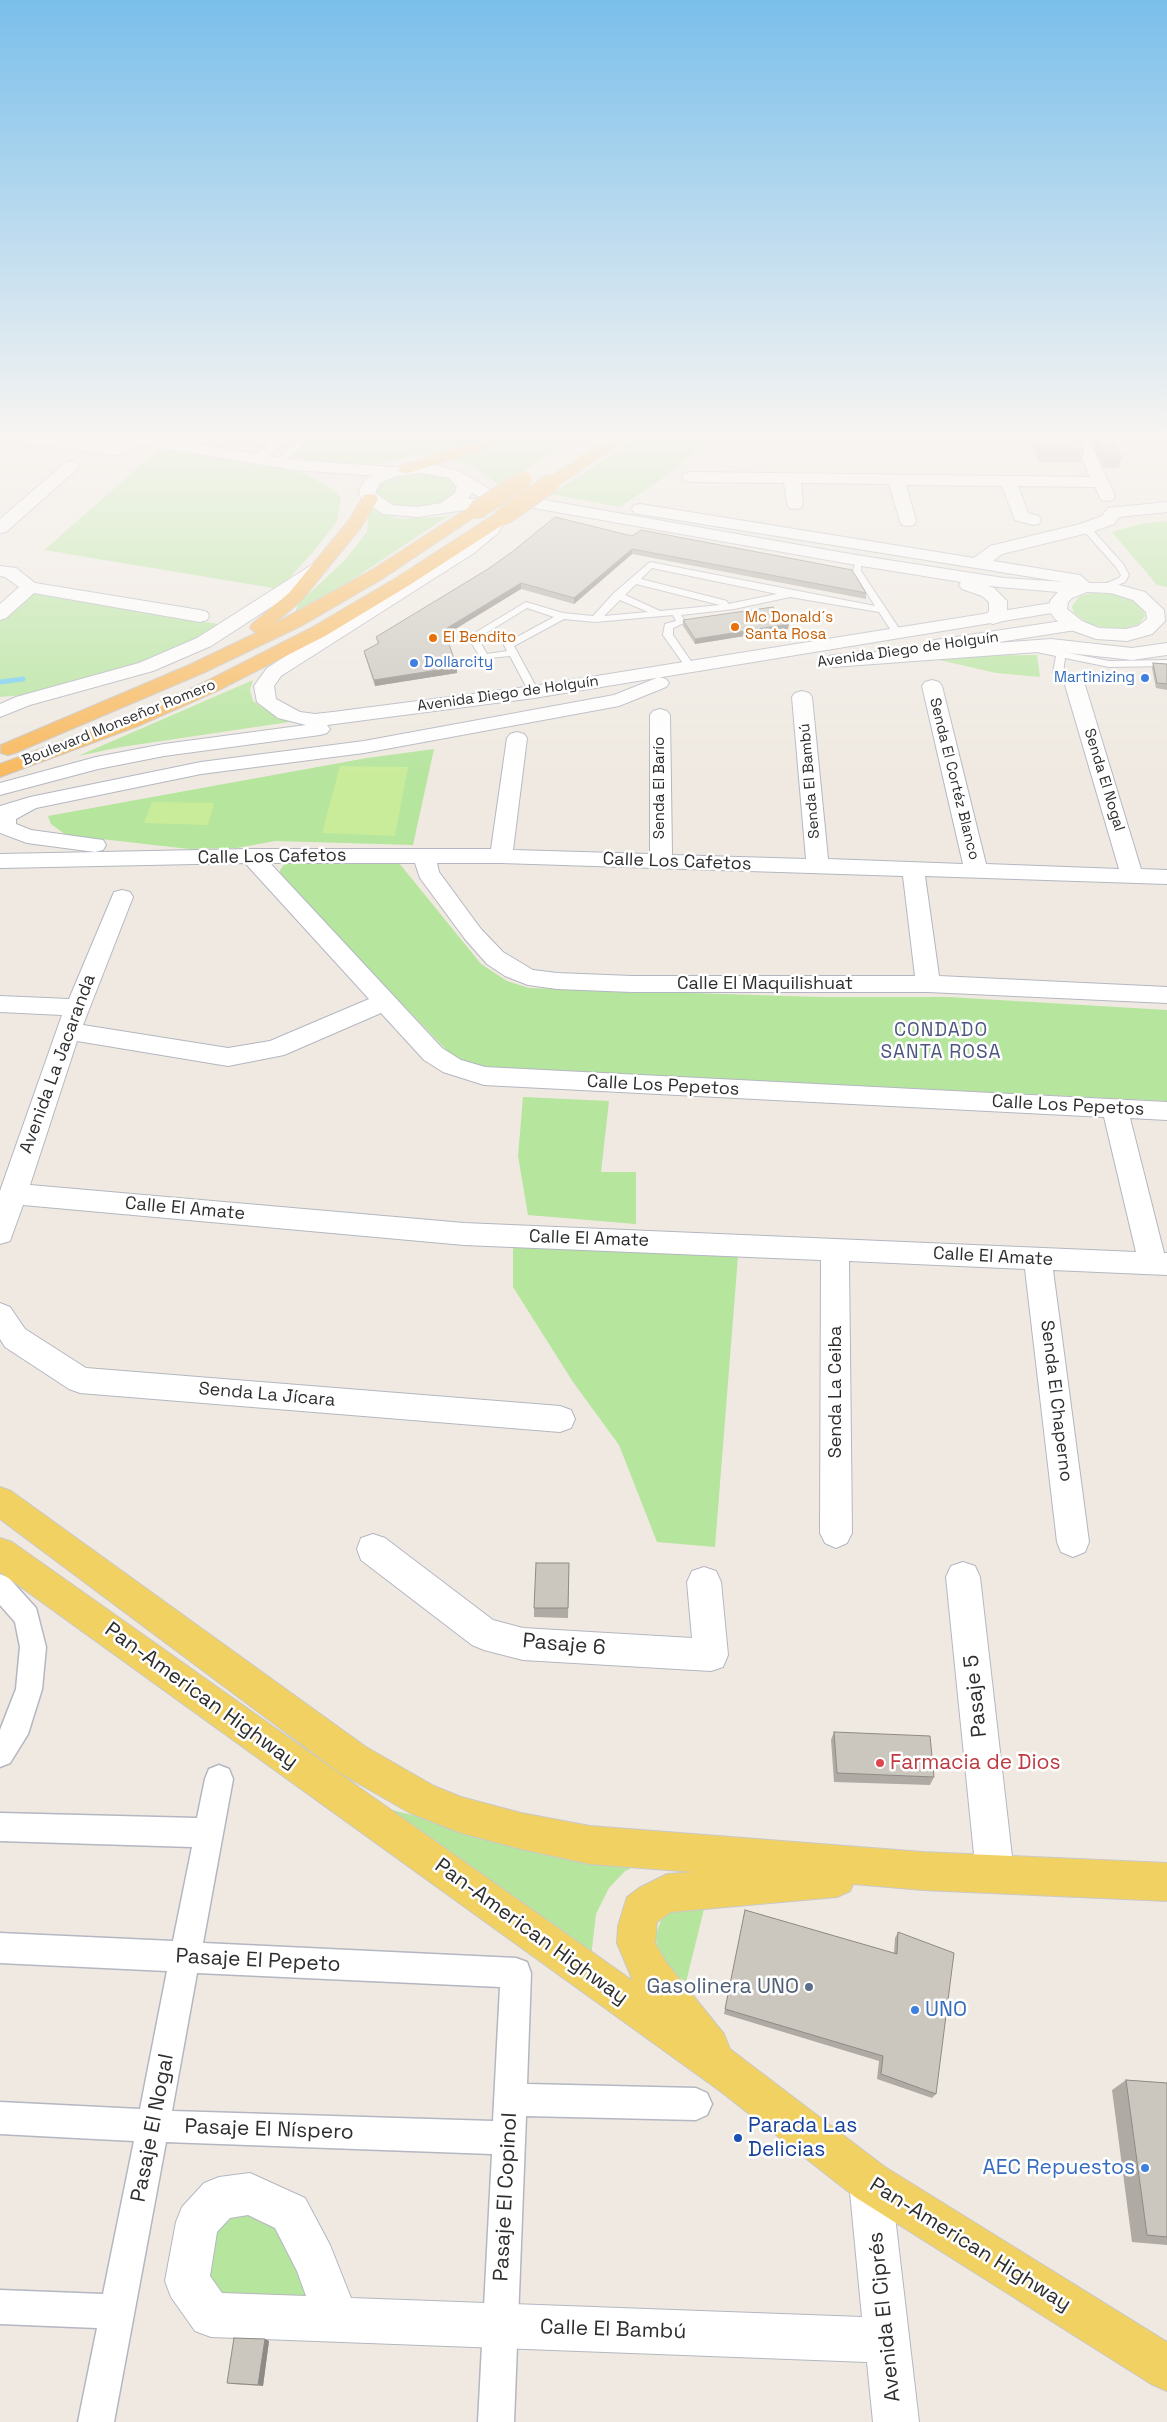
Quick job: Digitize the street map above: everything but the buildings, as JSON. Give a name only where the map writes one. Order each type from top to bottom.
[{"type":"highway","points":[[196,669],[237,644],[266,623],[295,597],[333,551]]},
{"type":"highway","name":"Boulevard Monseñor Romero","points":[[86,716],[196,669],[296,621],[413,551]]},
{"type":"highway","name":"Boulevard Monseñor Romero","points":[[0,771],[131,722],[217,684],[318,632],[448,551]]},
{"type":"highway","points":[[0,746],[86,716]]},
{"type":"highway","points":[[0,752],[86,716]]},
{"type":"main road","name":"Pan-American Highway","points":[[0,1501],[353,1760],[423,1800],[461,1815],[521,1831],[590,1845],[923,1871],[1167,1882]]},
{"type":"main road","name":"Pan-American Highway","points":[[0,1552],[734,2077],[870,2182],[1167,2368]]},
{"type":"main road","points":[[734,2077],[678,2010],[642,1959],[636,1944],[637,1926],[641,1911],[652,1901],[667,1892],[923,1871]]},
{"type":"street","name":"Avenida Diego de Holguín","points":[[465,551],[274,672],[266,681],[264,692],[267,702],[285,714],[315,720],[534,692],[1058,607]]},
{"type":"street","points":[[772,551],[1018,594],[1058,607],[1064,618],[1075,626],[1096,633],[1127,635],[1145,630],[1161,619],[1152,606],[1133,593]]},
{"type":"street","points":[[805,551],[1004,583],[1082,588],[1105,587],[1133,593],[1167,596]]},
{"type":"street","points":[[903,551],[1074,579],[1082,588]]},
{"type":"street","points":[[978,563],[995,551]]},
{"type":"street","points":[[0,711],[23,701],[128,673],[204,642],[319,568]]},
{"type":"street","points":[[0,571],[10,572],[30,587],[200,616]]},
{"type":"street","points":[[968,585],[988,592],[998,601],[998,611],[993,618]]},
{"type":"street","points":[[0,614],[30,587]]},
{"type":"street","points":[[1058,607],[1063,596],[1082,588]]},
{"type":"street","name":"Avenida Diego de Holguín","points":[[0,789],[96,763],[164,750],[1075,626]]},
{"type":"street","points":[[833,660],[1021,646],[1056,646],[1132,654],[1167,649]]},
{"type":"street","name":"Senda El Nogal","points":[[1067,679],[1132,876]]},
{"type":"street","points":[[0,848],[6,816],[30,803],[201,768],[364,747],[618,700],[659,683]]},
{"type":"street","name":"Senda El Cortéz Blanco","points":[[932,686],[976,871]]},
{"type":"street","name":"Senda El Bambú","points":[[802,696],[818,866]]},
{"type":"street","points":[[0,703],[23,701]]},
{"type":"street","name":"Senda El Barío","points":[[660,715],[661,861]]},
{"type":"street","points":[[501,856],[517,738]]},
{"type":"street","name":"Calle Los Cafetos","points":[[6,822],[41,838],[187,858]]},
{"type":"street","name":"Calle Los Cafetos","points":[[0,861],[251,856],[501,856],[1167,877]]},
{"type":"street","name":"Calle Los Pepetos","points":[[251,856],[384,1002],[437,1057],[452,1066],[484,1076],[1167,1111]]},
{"type":"street","name":"Calle El Maquilishuat","points":[[425,856],[428,874],[473,934],[504,965],[528,977],[557,981],[632,984],[928,984],[1167,995]]},
{"type":"street","points":[[913,869],[928,984]]},
{"type":"street","name":"Avenida La Jacaranda","points":[[0,1233],[73,1019],[122,897]]},
{"type":"street","points":[[0,1004],[73,1019],[228,1057],[275,1049],[384,1002]]},
{"type":"street","points":[[1115,1109],[1160,1264]]},
{"type":"street","name":"Calle El Amate","points":[[12,1194],[464,1234],[1160,1264]]},
{"type":"street","name":"Senda La Ceiba","points":[[835,1250],[836,1533]]},
{"type":"street","name":"Senda El Chaperno","points":[[1038,1260],[1073,1542]]},
{"type":"street","name":"Senda La Jícara","points":[[0,1315],[15,1338],[80,1380],[560,1418]]},
{"type":"street","name":"Pasaje 6","points":[[373,1549],[484,1634],[523,1644],[711,1655],[704,1582]]},
{"type":"street","name":"Pasaje 5","points":[[963,1577],[995,1874]]},
{"type":"street","points":[[0,1586],[27,1617],[33,1647],[30,1689],[14,1734],[0,1753]]},
{"type":"street","name":"Pasaje El Nogal","points":[[96,2422],[220,1779]]},
{"type":"street","points":[[0,1827],[209,1833]]},
{"type":"street","name":"Pasaje El Pepeto","points":[[0,1948],[516,1973]]},
{"type":"street","name":"Pasaje El Copinol","points":[[496,2422],[516,1973]]},
{"type":"street","points":[[510,2100],[696,2104]]},
{"type":"street","name":"Pasaje El Níspero","points":[[0,2118],[153,2126],[509,2138]]},
{"type":"street","name":"Avenida El Ciprés","points":[[870,2182],[896,2422]]},
{"type":"street","points":[[0,2306],[117,2312]]},
{"type":"street","name":"Calle El Bambú","points":[[337,2319],[888,2340]]},
{"type":"lane","points":[[1105,587],[1122,580],[1125,576],[1120,566],[1107,551]]},
{"type":"lane","points":[[595,618],[650,565],[790,594],[881,610]]},
{"type":"lane","points":[[858,566],[857,571],[897,633]]},
{"type":"lane","points":[[633,580],[734,606]]},
{"type":"lane","points":[[514,654],[484,657],[473,637],[526,604],[562,616],[595,618],[676,613],[734,606],[790,594]]},
{"type":"lane","points":[[617,595],[661,614]]},
{"type":"lane","points":[[676,613],[681,622],[668,626],[668,635],[690,667]]},
{"type":"lane","points":[[534,692],[509,645],[562,616]]},
{"type":"lane","points":[[1021,646],[1061,656],[1119,665],[1167,663]]},
{"type":"lane","points":[[1061,656],[1067,679]]},
{"type":"green space","points":[[50,551],[314,551],[279,589]]},
{"type":"green space","points":[[352,551],[395,551],[352,580],[295,613],[298,604]]},
{"type":"green space","points":[[1128,551],[1167,551],[1167,587],[1157,585]]},
{"type":"green space","points":[[32,591],[229,626],[145,663],[99,677],[62,684],[25,695],[0,697],[0,620]]},
{"type":"green space","points":[[1093,593],[1110,593],[1133,600],[1143,608],[1145,616],[1139,624],[1126,628],[1111,629],[1089,624],[1074,613],[1072,606],[1080,596]]},
{"type":"green space","points":[[1037,655],[1040,677],[996,673],[922,656]]},
{"type":"green space","points":[[253,680],[250,690],[253,701],[274,715],[296,721],[121,747],[78,756]]},
{"type":"green space","points":[[434,749],[413,845],[275,841],[237,848],[189,849],[66,835],[51,824],[48,816],[367,758]]},
{"type":"green space","points":[[340,766],[408,767],[395,836],[322,833]]},
{"type":"green space","points":[[152,802],[214,803],[208,825],[144,823]]},
{"type":"green space","points":[[295,859],[387,859],[399,863],[481,964],[507,981],[529,988],[820,997],[948,997],[1167,1010],[1167,1101],[480,1067],[454,1058],[281,877],[280,870],[285,863]]},
{"type":"green space","points":[[523,1097],[609,1101],[601,1172],[636,1172],[636,1224],[528,1215],[518,1156]]},
{"type":"green space","points":[[513,1246],[738,1256],[715,1547],[657,1542],[619,1445],[573,1382],[513,1287]]},
{"type":"green space","points":[[385,1808],[506,1840],[651,1859],[625,1871],[609,1888],[596,1914],[590,1965]]},
{"type":"green space","points":[[706,1901],[686,1982],[665,1966],[657,1954],[656,1935],[661,1920],[673,1908]]},
{"type":"green space","points":[[225,2208],[284,2225],[321,2310],[217,2306],[199,2277]]},
{"type":"waterway","points":[[0,682],[23,679]]},
{"type":"place","name":"Mc Donald´s Santa Rosa","points":[[735,627]]},
{"type":"place","name":"El Bendito","points":[[433,638]]},
{"type":"place","name":"Dollarcity","points":[[414,663]]},
{"type":"place","name":"Martinizing","points":[[1145,678]]},
{"type":"place","name":"Farmacia de Dios","points":[[880,1763]]},
{"type":"place","name":"Gasolinera UNO","points":[[809,1987]]},
{"type":"place","name":"UNO","points":[[915,2010]]},
{"type":"place","name":"Parada Las Delicias","points":[[738,2138]]},
{"type":"place","name":"AEC Repuestos","points":[[1145,2168]]},
{"type":"district","name":"CONDADO SANTA ROSA","points":[[941,1042]]}]
